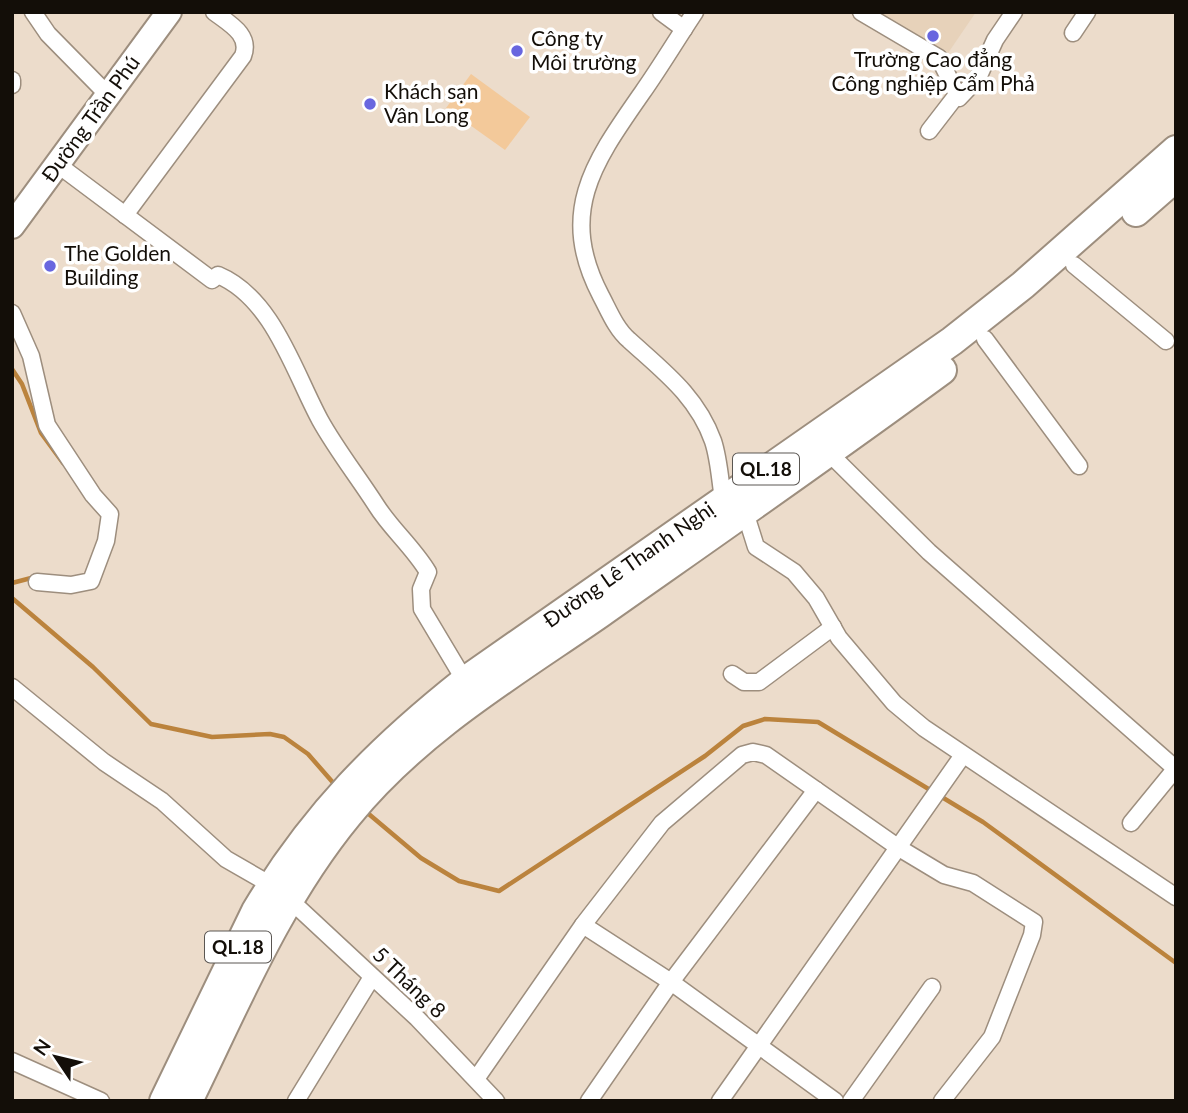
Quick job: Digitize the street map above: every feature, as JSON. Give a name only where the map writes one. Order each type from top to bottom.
[{"type":"highway","name":"Đường Lê Thanh Nghị","points":[[359,787],[447,722],[582,612],[734,505],[952,341],[1023,285],[1176,150]]},
{"type":"highway","name":"Đường Lê Thanh Nghị","points":[[734,505],[829,453],[985,339],[1176,177]]},
{"type":"highway","name":"Đường Lê Thanh Nghị","points":[[359,787],[401,732],[465,681],[582,612]]},
{"type":"highway","name":"QL.18","points":[[164,1101],[280,892],[339,810],[359,787]]},
{"type":"highway","name":"QL.18","points":[[188,1101],[280,892]]},
{"type":"main road","name":"Đường Trần Phú","points":[[14,220],[169,12]]},
{"type":"street","points":[[33,12],[48,34],[109,96]]},
{"type":"street","points":[[125,215],[243,56],[246,47],[244,37],[214,12]]},
{"type":"street","points":[[661,12],[684,29]]},
{"type":"street","points":[[695,12],[600,153],[584,192],[580,215],[582,247],[590,275],[615,323],[627,339],[652,358],[693,400],[713,442],[734,505],[756,547],[794,572],[816,598],[833,627],[894,704],[959,761],[1176,897]]},
{"type":"street","points":[[861,12],[939,58],[956,96],[963,98],[1014,12]]},
{"type":"street","points":[[1073,33],[1087,12]]},
{"type":"street","points":[[929,131],[956,96]]},
{"type":"street","points":[[57,164],[212,280],[218,275],[245,293],[281,338],[320,421],[389,524],[418,555],[428,572],[421,590],[422,609],[465,681]]},
{"type":"street","points":[[1074,265],[1166,341]]},
{"type":"street","points":[[12,313],[31,356],[47,425],[93,495],[110,514],[106,541],[91,581],[71,585],[37,582]]},
{"type":"street","points":[[985,339],[1079,467]]},
{"type":"street","points":[[829,453],[929,552],[1176,769],[1132,823]]},
{"type":"street","points":[[732,674],[744,682],[759,682],[833,627]]},
{"type":"street","name":"5 Tháng 8","points":[[12,687],[104,762],[162,801],[226,859],[280,892],[372,976],[496,1101]]},
{"type":"street","points":[[476,1079],[583,925],[662,823],[742,755],[753,752],[766,755],[899,848],[944,875],[973,883],[1034,922],[1032,935],[992,1037],[942,1101]]},
{"type":"street","points":[[720,1101],[959,761]]},
{"type":"street","points":[[589,1101],[671,982],[816,790]]},
{"type":"street","points":[[583,925],[671,982],[835,1101]]},
{"type":"street","points":[[296,1101],[372,976]]},
{"type":"street","points":[[851,1101],[932,987]]},
{"type":"street","points":[[12,1061],[101,1101]]},
{"type":"shaded area","name":"Trường Cao đẳng Công nghiệp Cẩm Phả","points":[[870,12],[976,12],[944,59]]},
{"type":"shaded area","points":[[471,74],[530,117],[505,150],[446,108]]},
{"type":"waterway","points":[[12,369],[22,384],[41,433],[63,463]]},
{"type":"waterway","points":[[12,583],[35,577]]},
{"type":"waterway","points":[[12,598],[93,667],[151,724],[212,737],[270,734],[284,737],[308,754],[336,786]]},
{"type":"waterway","points":[[364,810],[421,858],[459,881],[499,891],[705,756],[743,726],[765,719],[818,722],[983,822],[1176,963]]},
{"type":"place","name":"Trường Cao đẳng Công nghiệp Cẩm Phả","points":[[933,36]]},
{"type":"place","name":"Công ty Môi trường","points":[[517,51]]},
{"type":"place","name":"Khách sạn Vân Long","points":[[370,104]]},
{"type":"place","name":"The Golden Building","points":[[50,266]]}]
